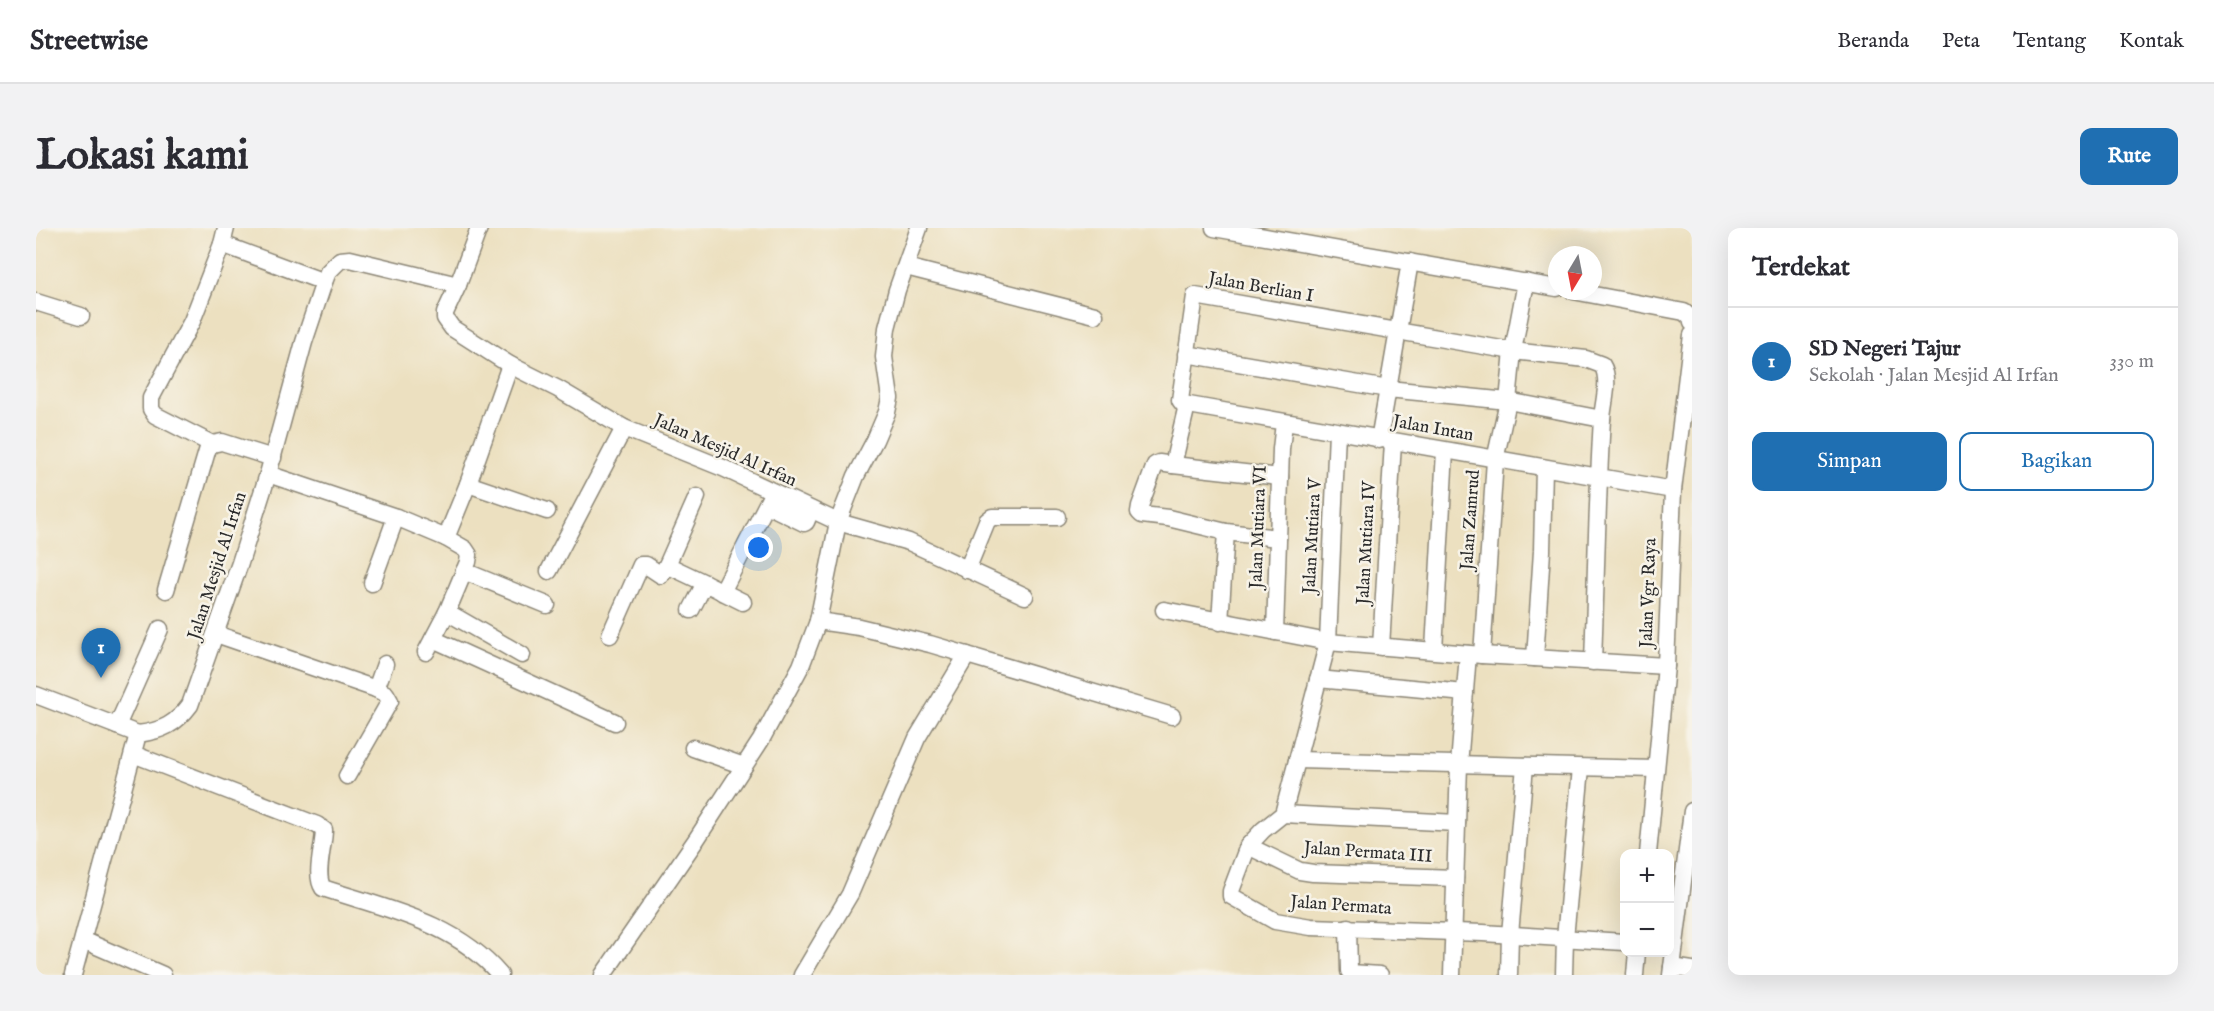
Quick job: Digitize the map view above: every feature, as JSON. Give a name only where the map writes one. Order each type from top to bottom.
[{"type":"street","name":"Jalan Mesjid Al Irfan","points":[[478,228],[458,285],[445,313],[447,322],[452,327],[510,365],[558,389],[624,428],[723,468],[770,499],[811,510],[838,522],[909,542],[1025,596]]},
{"type":"street","points":[[603,975],[744,766],[792,686],[818,621],[838,522],[856,476],[887,412],[890,398],[884,357],[885,343],[891,309],[919,228]]},
{"type":"street","points":[[1214,228],[1286,234],[1410,262],[1548,286]]},
{"type":"street","points":[[273,458],[222,442],[212,444],[155,415],[151,398],[192,321],[224,236],[324,282]]},
{"type":"street","name":"Jalan Mesjid Al Irfan","points":[[138,734],[156,732],[167,727],[190,705],[216,634],[268,474],[304,342],[324,282],[333,265],[340,260],[350,259],[458,285]]},
{"type":"street","name":"Jalan Mutiara IV","points":[[1381,647],[1388,389],[1410,262]]},
{"type":"street","points":[[906,267],[1095,315]]},
{"type":"street","name":"Jalan Zamrud","points":[[1452,975],[1459,765],[1465,693],[1475,655],[1495,460],[1508,401],[1526,282]]},
{"type":"street","name":"Jalan Berlian I","points":[[1187,405],[1180,400],[1195,296],[1398,331]]},
{"type":"street","points":[[1602,296],[1684,312],[1691,318],[1692,323]]},
{"type":"street","points":[[36,302],[81,316]]},
{"type":"street","points":[[1398,331],[1514,351],[1586,359],[1602,365],[1606,375],[1602,419],[1593,662]]},
{"type":"street","name":"Jalan Vgr Raya","points":[[1648,849],[1666,666],[1673,490],[1692,335]]},
{"type":"street","points":[[1186,354],[1388,389],[1508,401],[1602,419]]},
{"type":"street","points":[[446,538],[468,484],[510,365]]},
{"type":"street","points":[[1173,465],[1187,405]]},
{"type":"street","name":"Jalan Intan","points":[[1187,405],[1445,452],[1673,490]]},
{"type":"street","name":"Jalan Mutiara VI","points":[[1275,632],[1284,423]]},
{"type":"street","points":[[549,571],[624,428]]},
{"type":"street","name":"Jalan Mutiara V","points":[[1328,642],[1337,432]]},
{"type":"street","points":[[166,590],[205,454],[212,444]]},
{"type":"street","points":[[1434,650],[1445,452]]},
{"type":"street","points":[[1278,538],[1226,532],[1139,513],[1155,465],[1159,463],[1280,477]]},
{"type":"street","points":[[1534,658],[1542,551],[1544,468]]},
{"type":"street","points":[[268,474],[396,517],[446,538],[465,549],[469,555],[464,571],[430,646],[615,722]]},
{"type":"street","points":[[468,484],[547,511]]},
{"type":"street","points":[[610,635],[641,565],[646,565],[661,575],[697,497]]},
{"type":"street","points":[[722,592],[770,499]]},
{"type":"street","points":[[372,584],[396,517]]},
{"type":"street","points":[[967,570],[987,521],[992,517],[1057,517]]},
{"type":"street","points":[[1220,622],[1226,532]]},
{"type":"street","points":[[667,565],[744,602]]},
{"type":"street","points":[[464,571],[547,605]]},
{"type":"street","points":[[692,610],[705,583]]},
{"type":"street","points":[[1164,610],[1328,642],[1475,655],[1666,666]]},
{"type":"street","points":[[447,612],[522,655]]},
{"type":"street","points":[[818,621],[859,627],[967,655],[1172,716]]},
{"type":"street","points":[[117,726],[160,629]]},
{"type":"street","points":[[216,634],[386,694],[390,701],[347,776]]},
{"type":"street","points":[[1328,642],[1283,814],[1457,823]]},
{"type":"street","points":[[802,975],[850,894],[917,738],[967,655]]},
{"type":"street","points":[[375,689],[385,664]]},
{"type":"street","points":[[1318,679],[1465,693]]},
{"type":"street","points":[[36,695],[138,734],[73,975]]},
{"type":"street","points":[[693,748],[744,766]]},
{"type":"street","points":[[133,754],[317,825],[324,830],[320,874],[320,883],[323,888],[429,923],[448,932],[482,956],[500,975]]},
{"type":"street","points":[[1297,760],[1655,770]]},
{"type":"street","points":[[1509,975],[1510,934],[1525,766]]},
{"type":"street","points":[[1564,975],[1565,938],[1581,768]]},
{"type":"street","points":[[1692,811],[1672,971],[1692,970]]},
{"type":"street","name":"Jalan Permata","points":[[1283,814],[1248,846],[1230,891],[1234,899],[1275,921],[1311,927],[1510,934],[1620,942]]},
{"type":"street","name":"Jalan Permata III","points":[[1248,846],[1300,871],[1455,878]]},
{"type":"street","points":[[1348,927],[1349,971],[1380,975]]},
{"type":"street","points":[[82,940],[163,975]]},
{"type":"street","points":[[1635,975],[1637,957]]},
{"type":"place","name":"SD Negeri Tajur","points":[[101,678]]}]
